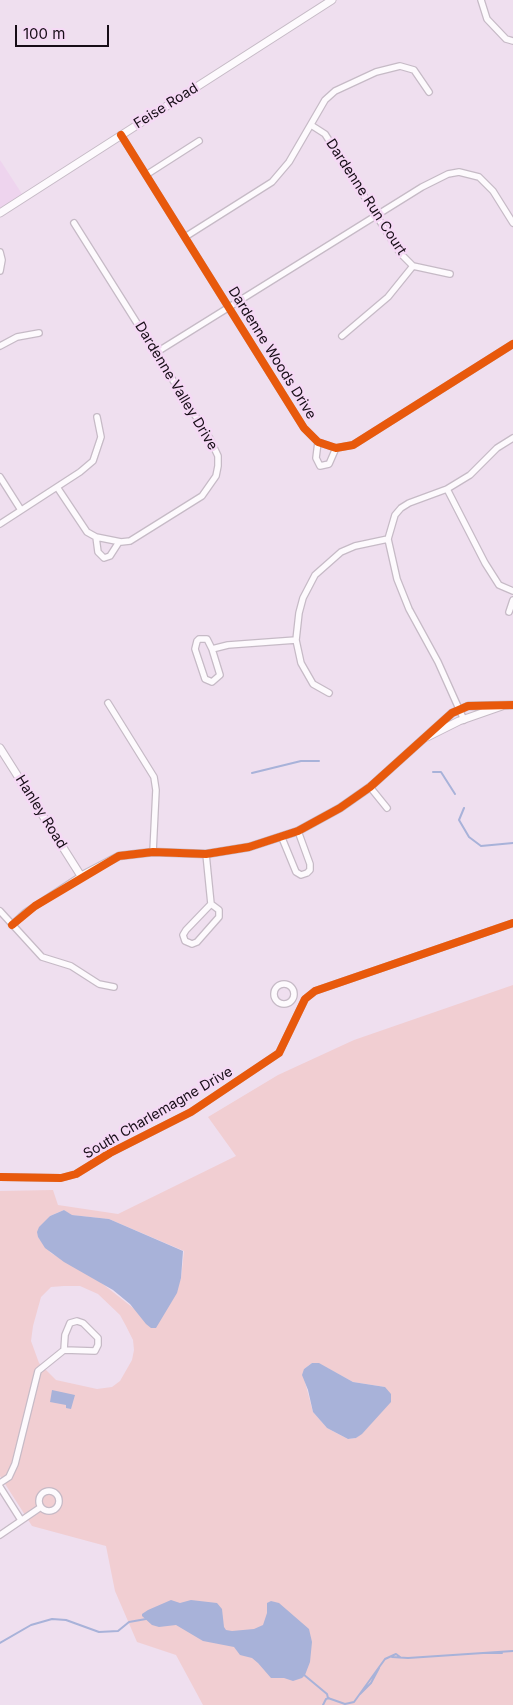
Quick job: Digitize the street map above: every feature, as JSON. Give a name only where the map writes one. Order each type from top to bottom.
[{"type":"street","name":"Feise Road","points":[[0,212],[332,0]]},
{"type":"street","points":[[481,0],[487,19],[506,39],[513,40]]},
{"type":"street","points":[[185,237],[272,182],[289,162],[325,100],[335,91],[388,68],[400,66],[410,68],[416,73],[429,92]]},
{"type":"street","name":"Dardenne Run Court","points":[[311,124],[325,134],[400,253],[413,266],[450,274]]},
{"type":"street","name":"Dardenne Woods Drive","points":[[121,135],[304,428],[318,442],[336,448]]},
{"type":"street","points":[[146,175],[199,141]]},
{"type":"street","name":"Dardenne Woods Drive","points":[[157,352],[376,215],[448,174],[459,172],[473,175],[485,182],[494,190],[513,223]]},
{"type":"street","name":"Dardenne Valley Drive","points":[[57,487],[83,528],[96,537],[98,552],[104,558],[110,556],[119,542],[130,541],[202,496],[216,476],[218,456],[157,352],[74,223]]},
{"type":"street","points":[[0,252],[2,260],[0,271]]},
{"type":"street","points":[[342,336],[388,297],[413,266]]},
{"type":"street","points":[[0,346],[17,337],[39,333]]},
{"type":"street","points":[[318,442],[316,458],[320,466],[329,464],[336,448],[353,445],[513,344]]},
{"type":"street","points":[[0,524],[80,472],[96,456],[101,437],[96,417]]},
{"type":"street","points":[[464,720],[409,609],[397,578],[388,539],[395,515],[409,502],[447,489],[470,475],[497,448],[513,438]]},
{"type":"street","points":[[0,477],[21,510]]},
{"type":"street","points":[[447,489],[485,564],[499,585],[513,591]]},
{"type":"street","points":[[96,537],[119,542]]},
{"type":"street","points":[[329,693],[313,684],[301,663],[296,640],[303,598],[315,575],[341,552],[355,546],[388,539]]},
{"type":"street","points":[[508,612],[513,600]]},
{"type":"street","points":[[204,638],[210,642],[212,649],[220,675],[212,682],[205,679],[195,645],[199,639],[204,638]]},
{"type":"street","points":[[212,649],[228,645],[296,640]]},
{"type":"street","points":[[108,703],[154,777],[156,790],[153,852]]},
{"type":"street","points":[[12,925],[26,912],[81,876],[119,856],[153,852],[206,854],[250,847],[282,838],[298,831],[340,808],[370,787],[452,712],[468,706],[509,705]]},
{"type":"street","points":[[424,738],[464,720],[509,705]]},
{"type":"street","name":"Hanley Road","points":[[0,748],[81,876]]},
{"type":"street","points":[[370,787],[387,808]]},
{"type":"street","points":[[282,838],[296,872],[301,875],[307,874],[310,870],[310,864],[298,831]]},
{"type":"street","points":[[206,854],[211,904],[219,910],[220,917],[197,942],[192,944],[185,941],[183,935],[186,930],[211,904]]},
{"type":"street","points":[[0,911],[42,957],[71,966],[99,984],[114,987]]},
{"type":"street","name":"South Charlemagne Drive","points":[[0,1177],[61,1178],[76,1174],[110,1153],[184,1116],[240,1081],[279,1053],[305,999],[316,991],[513,923]]},
{"type":"street","points":[[292,999],[301,1006]]},
{"type":"street","points":[[0,1483],[9,1477],[15,1464],[38,1371],[64,1350],[95,1351],[98,1345],[98,1338],[83,1323],[77,1321],[70,1323],[65,1335],[64,1350]]},
{"type":"street","points":[[0,1487],[21,1520]]},
{"type":"street","points":[[0,1535],[41,1507]]},
{"type":"shaded area","points":[[0,160],[24,197],[0,212]]},
{"type":"shaded area","points":[[513,985],[513,1705],[203,1705],[176,1655],[137,1642],[115,1591],[106,1546],[32,1526],[0,1476],[0,1191],[53,1190],[58,1205],[118,1214],[236,1156],[208,1117],[278,1075],[354,1040]],"holes":[[[64,1210],[71,1215],[109,1219],[184,1251],[181,1278],[171,1302],[137,1311],[99,1281],[51,1253],[38,1237],[50,1216]],[[80,1286],[98,1294],[120,1315],[133,1340],[134,1350],[132,1360],[120,1381],[112,1387],[97,1389],[56,1380],[39,1363],[31,1341],[33,1326],[41,1297],[51,1287]],[[312,1363],[318,1363],[353,1382],[385,1387],[370,1425],[356,1438],[348,1439],[327,1428],[313,1412],[305,1382],[304,1369]]]},
{"type":"water","points":[[64,1210],[72,1215],[109,1219],[183,1251],[181,1278],[177,1293],[156,1328],[151,1328],[146,1324],[130,1304],[113,1290],[64,1262],[45,1248],[38,1237],[39,1227],[50,1216]]},
{"type":"water","points":[[312,1363],[319,1363],[353,1382],[385,1387],[391,1394],[391,1402],[362,1434],[356,1438],[348,1439],[327,1428],[313,1412],[302,1375],[304,1369]]},
{"type":"water","points":[[52,1390],[75,1395],[71,1409],[66,1408],[66,1405],[50,1402]]},
{"type":"water","points":[[171,1600],[180,1603],[191,1600],[217,1603],[222,1609],[224,1627],[226,1630],[232,1631],[254,1629],[263,1625],[267,1613],[267,1603],[271,1601],[279,1603],[309,1629],[312,1642],[310,1662],[305,1675],[293,1681],[284,1678],[271,1678],[258,1663],[252,1658],[240,1655],[234,1647],[203,1641],[176,1625],[159,1627],[152,1625],[142,1616],[148,1610]]},
{"type":"waterway","points":[[252,773],[301,761],[319,761]]},
{"type":"waterway","points":[[433,772],[441,772],[455,794]]},
{"type":"waterway","points":[[464,808],[459,820],[469,837],[481,846],[513,843]]},
{"type":"waterway","points":[[0,1643],[31,1625],[52,1619],[66,1620],[99,1632],[118,1631],[129,1622],[146,1619]]},
{"type":"waterway","points":[[392,1657],[408,1658],[513,1651]]},
{"type":"waterway","points":[[484,1653],[502,1653]]},
{"type":"waterway","points":[[303,1674],[327,1694],[328,1698],[345,1704],[354,1702],[385,1659],[396,1654],[400,1657]]},
{"type":"waterway","points":[[360,1694],[371,1683],[379,1668]]},
{"type":"waterway","points":[[323,1705],[326,1699],[329,1698]]},
{"type":"cycle path","points":[[121,135],[304,428],[318,442],[336,448],[353,445],[513,344]]},
{"type":"cycle path","points":[[12,925],[35,906],[119,856],[153,852],[206,854],[249,847],[298,831],[340,808],[370,787],[452,713],[468,706],[513,705]]},
{"type":"cycle path","points":[[0,1177],[61,1178],[76,1174],[110,1153],[191,1112],[279,1053],[305,999],[315,991],[513,923]]}]
